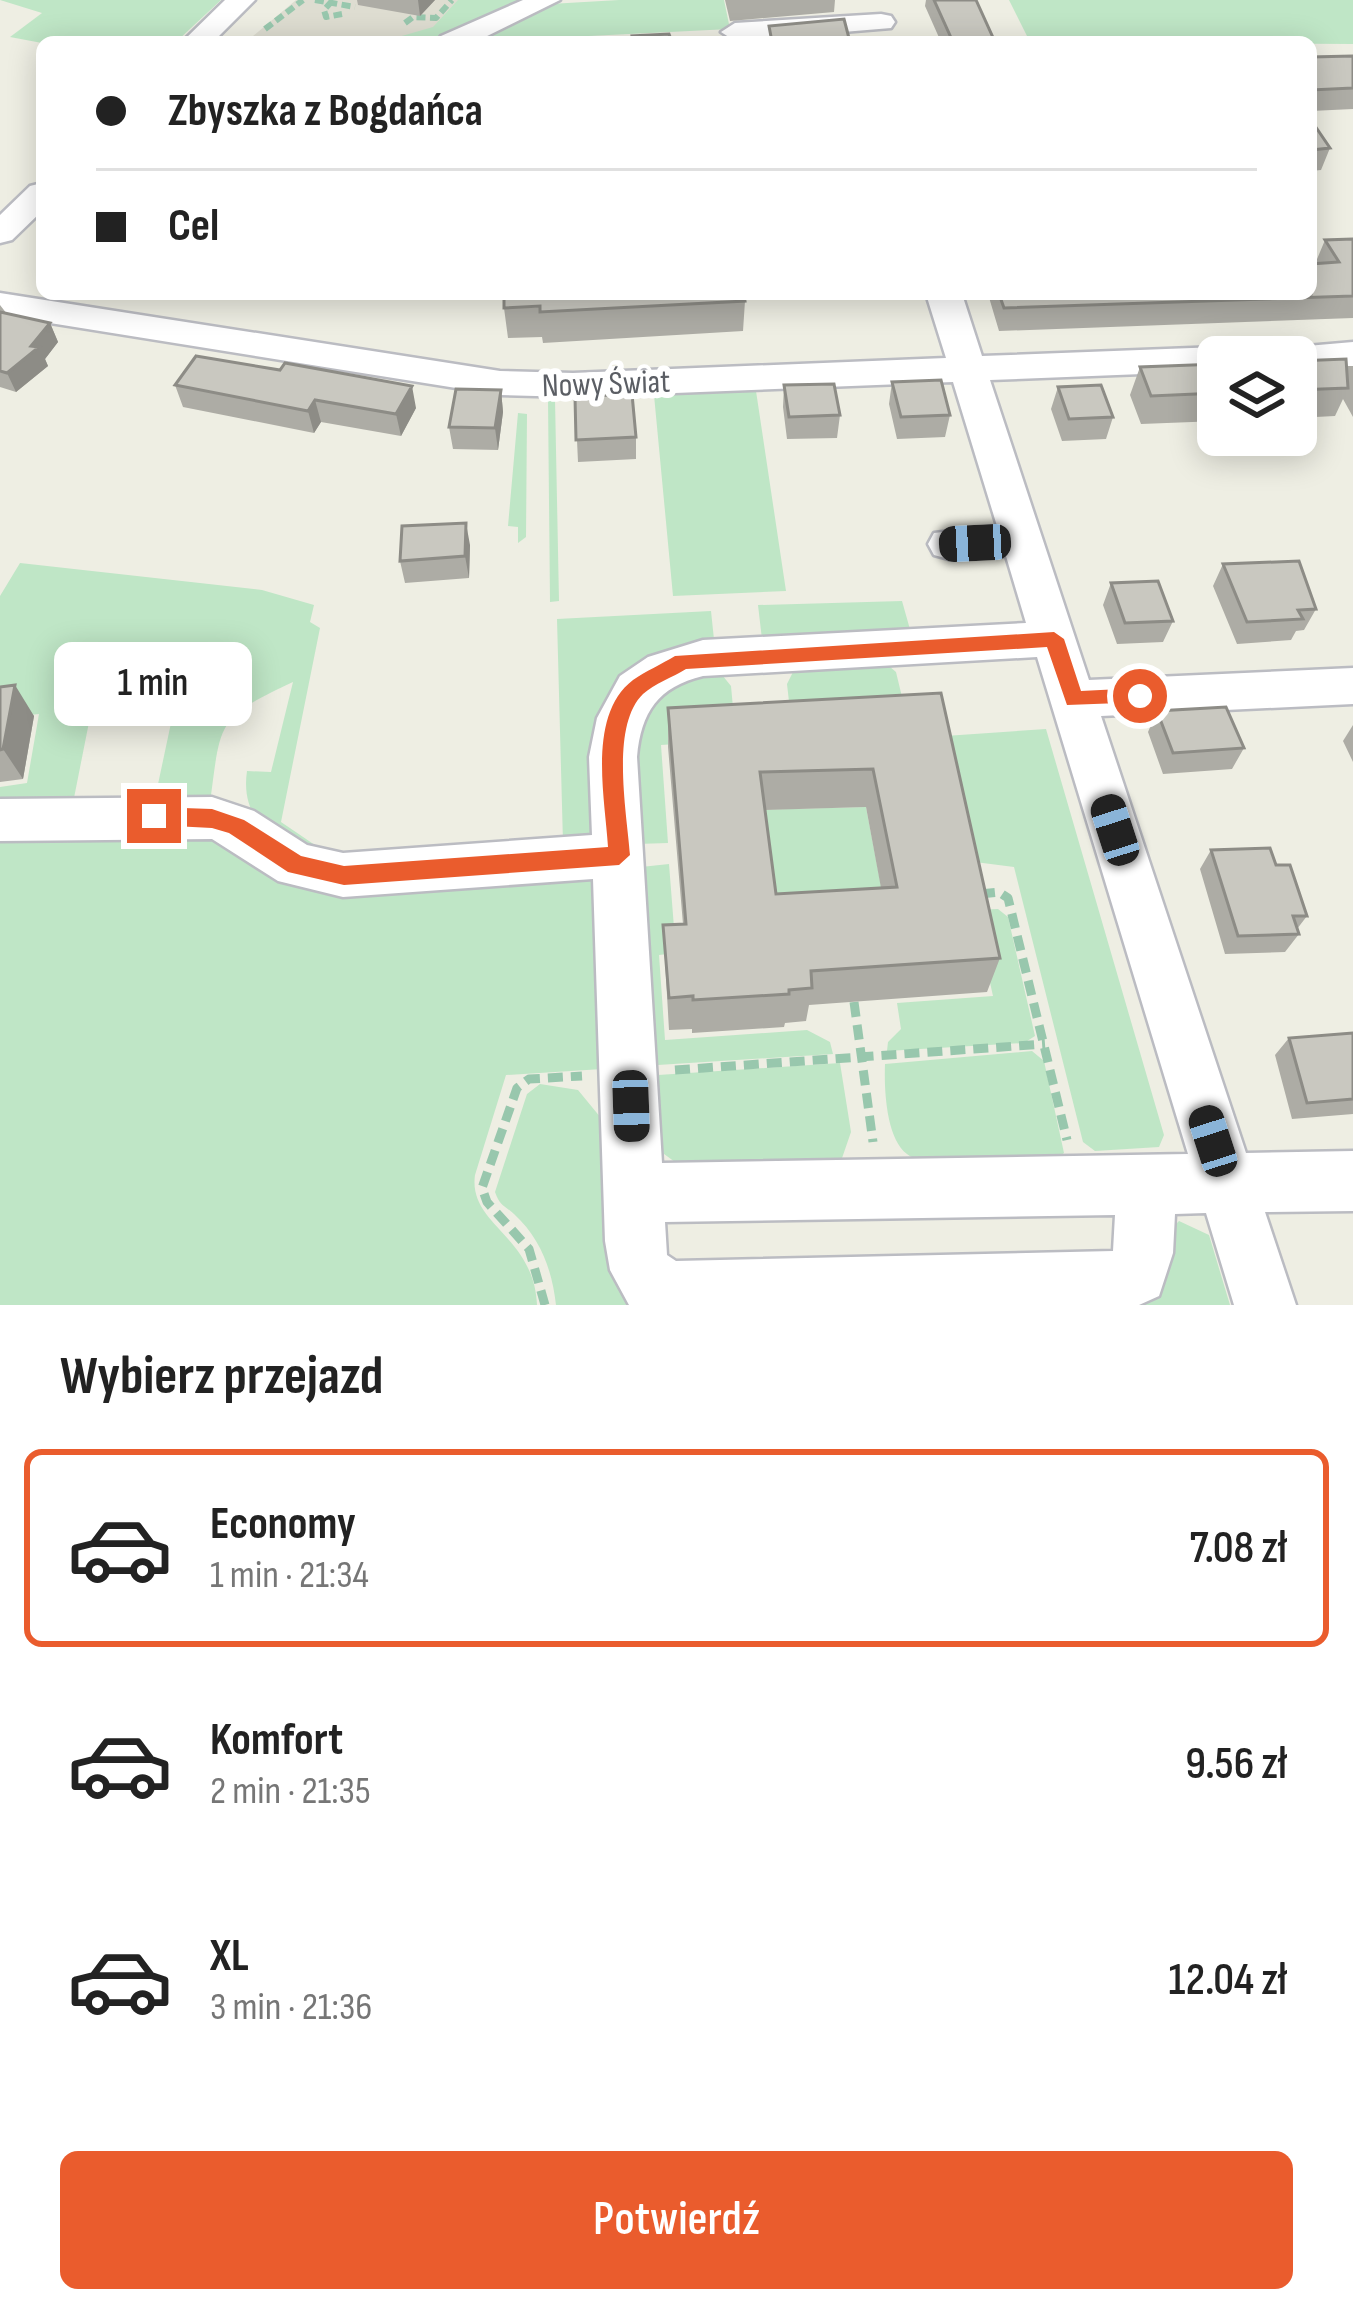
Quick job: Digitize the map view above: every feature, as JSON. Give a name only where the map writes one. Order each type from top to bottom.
[{"type":"street","points":[[202,36],[241,0]]},
{"type":"street","points":[[465,36],[546,0]]},
{"type":"street","points":[[734,32],[881,21]]},
{"type":"street","points":[[0,233],[36,199]]},
{"type":"street","points":[[946,300],[1265,1305]]},
{"type":"street","name":"Nowy Świat","points":[[0,304],[42,321],[500,383],[794,390],[968,369],[1197,360]]},
{"type":"street","points":[[1317,356],[1353,355]]},
{"type":"street","points":[[949,544],[1024,540]]},
{"type":"street","points":[[1054,639],[703,658],[666,669],[636,688],[617,718],[613,757],[638,1264],[644,1282],[656,1291],[676,1292],[1120,1282],[1137,1274],[1143,1253],[1147,1185]]},
{"type":"street","points":[[1074,699],[1353,686]]},
{"type":"street","points":[[0,820],[212,818],[236,826],[296,865],[344,875],[619,855]]},
{"type":"street","points":[[634,1193],[1353,1181]]},
{"type":"path","points":[[271,36],[264,27],[303,0]]},
{"type":"path","points":[[315,0],[355,7]]},
{"type":"path","points":[[405,23],[413,16],[436,18],[452,0]]},
{"type":"path","points":[[332,2],[324,10],[326,17],[342,14]]},
{"type":"path","points":[[967,894],[999,892],[1008,898],[1073,1163]]},
{"type":"path","points":[[854,1002],[876,1167]]},
{"type":"path","points":[[545,1305],[543,1281],[532,1254],[517,1230],[483,1199],[484,1177],[517,1088],[529,1079],[1045,1044]]},
{"type":"shaded area","points":[[296,0],[516,0],[414,36],[253,36]]},
{"type":"green space","points":[[0,0],[221,0],[182,36],[36,36],[36,42],[10,37],[42,13]]},
{"type":"green space","points":[[458,0],[535,0],[439,36],[402,36],[433,27]]},
{"type":"green space","points":[[724,0],[730,29],[479,36],[550,4]]},
{"type":"green space","points":[[1009,0],[1353,0],[1353,44],[1317,44],[1317,36],[1027,36]]},
{"type":"green space","points":[[779,385],[784,389],[756,391],[786,591],[673,596],[654,395],[614,396],[618,392]]},
{"type":"green space","points":[[571,393],[575,398],[555,399],[559,601],[550,602],[548,399],[550,394]]},
{"type":"green space","points":[[518,413],[527,414],[526,537],[518,543],[518,527],[508,526]]},
{"type":"green space","points":[[20,563],[262,590],[314,605],[310,622],[320,628],[281,822],[334,858],[563,843],[557,619],[711,611],[715,649],[674,657],[645,671],[625,688],[607,736],[607,834],[595,846],[330,864],[296,851],[268,832],[257,820],[246,790],[247,771],[271,772],[293,682],[249,705],[227,725],[210,803],[154,803],[178,690],[94,697],[73,803],[0,809],[0,787],[27,783],[39,714],[0,718],[0,596]]},
{"type":"green space","points":[[902,601],[913,640],[763,648],[758,605]]},
{"type":"green space","points":[[877,656],[896,672],[908,722],[792,728],[787,684],[799,660]]},
{"type":"green space","points":[[714,665],[731,686],[736,740],[661,745],[668,843],[637,844],[637,703]]},
{"type":"green space","points":[[1046,729],[1164,1135],[1159,1147],[1095,1151],[1083,1142],[1014,867],[975,862],[945,736]]},
{"type":"green space","points":[[866,807],[888,923],[772,930],[757,810]]},
{"type":"green space","points":[[182,824],[285,869],[598,867],[618,1068],[506,1075],[475,1175],[481,1207],[525,1262],[537,1305],[0,1305],[0,833]]},
{"type":"green space","points":[[669,864],[676,953],[659,955],[665,1040],[807,1030],[830,1042],[833,1054],[642,1066],[641,867]]},
{"type":"green space","points":[[998,909],[1008,917],[1035,1036],[1024,1043],[887,1051],[888,1042],[901,1029],[897,1003],[993,996],[974,910]]},
{"type":"green space","points":[[1032,1051],[1044,1061],[1064,1153],[1057,1158],[955,1163],[918,1159],[900,1147],[888,1112],[885,1064]]},
{"type":"green space","points":[[840,1063],[851,1132],[841,1161],[679,1165],[660,1151],[643,1076]]},
{"type":"green space","points":[[540,1084],[578,1090],[624,1146],[629,1301],[1158,1290],[1169,1231],[1179,1221],[1209,1235],[1230,1305],[556,1305],[538,1245],[495,1192],[527,1094]]},
{"type":"building","points":[[934,0],[976,0],[992,36],[950,36]]},
{"type":"building","points":[[844,19],[848,36],[771,36],[769,26]]},
{"type":"building","points":[[1353,56],[1353,88],[1317,90],[1317,57]]},
{"type":"building","points":[[1317,129],[1330,148],[1317,149]]},
{"type":"building","points":[[1353,239],[1353,296],[1317,297],[1317,264],[1339,262],[1325,240]]},
{"type":"building","points":[[504,300],[745,301],[540,312],[540,306],[504,308]]},
{"type":"building","points":[[1001,300],[1237,300],[1004,308]]},
{"type":"building","points":[[0,312],[50,323],[31,346],[39,347],[7,373],[0,371]]},
{"type":"building","points":[[196,356],[280,370],[285,363],[412,386],[396,414],[315,400],[308,411],[175,385]]},
{"type":"building","points":[[1346,359],[1348,388],[1317,389],[1317,360]]},
{"type":"building","points":[[1197,365],[1197,394],[1151,396],[1140,367]]},
{"type":"building","points":[[941,380],[950,415],[901,417],[892,382]]},
{"type":"building","points":[[834,384],[840,415],[789,417],[784,385]]},
{"type":"building","points":[[1101,385],[1113,417],[1069,419],[1058,387]]},
{"type":"building","points":[[456,389],[501,390],[495,428],[449,427]]},
{"type":"building","points":[[632,394],[636,437],[576,440],[575,397]]},
{"type":"building","points":[[466,523],[465,556],[400,561],[402,526]]},
{"type":"building","points":[[1299,561],[1316,609],[1298,610],[1303,619],[1247,622],[1223,564]]},
{"type":"building","points":[[1158,581],[1173,621],[1125,623],[1111,583]]},
{"type":"building","points":[[15,685],[3,749],[0,750],[0,687]]},
{"type":"building","points":[[941,693],[1000,958],[811,971],[812,988],[789,990],[789,994],[669,998],[663,925],[686,924],[668,708]],"holes":[[[873,769],[897,887],[776,894],[760,772]]]},
{"type":"building","points":[[1226,707],[1244,748],[1173,753],[1157,711]]},
{"type":"building","points":[[1270,848],[1276,865],[1290,865],[1307,916],[1293,916],[1299,934],[1238,936],[1211,850]]},
{"type":"building","points":[[1353,1033],[1353,1099],[1307,1103],[1289,1038]]},
{"type":"route","points":[[154,816],[212,818],[236,826],[296,865],[317,873],[344,875],[619,855],[613,757],[617,718],[636,688],[682,662],[1054,639],[1074,699],[1140,696]]}]
